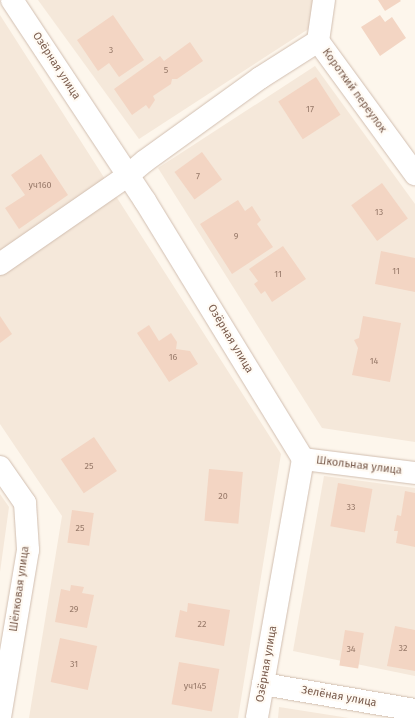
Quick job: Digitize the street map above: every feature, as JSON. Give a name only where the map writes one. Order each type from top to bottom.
[{"type":"street","name":"Озёрная улица","points":[[12,0],[127,176],[145,201],[303,459],[257,718]]},
{"type":"street","name":"Короткий переулок","points":[[324,0],[318,41],[415,174]]},
{"type":"street","points":[[0,264],[127,176],[145,160],[260,78],[318,41]]},
{"type":"street","name":"Школьная улица","points":[[303,459],[415,473]]},
{"type":"street","name":"Шёлковая улица","points":[[0,467],[25,503],[28,550],[0,718]]},
{"type":"street","name":"Зелёная улица","points":[[263,684],[415,710]]},
{"type":"shaded area","points":[[38,0],[314,0],[310,28],[139,139]]},
{"type":"shaded area","points":[[0,15],[281,454],[238,718],[29,718],[62,516],[0,424]]},
{"type":"shaded area","points":[[315,66],[415,204],[415,442],[322,428],[158,168]]},
{"type":"shaded area","points":[[324,476],[415,488],[415,676],[293,651]]},
{"type":"shaded area","points":[[0,494],[9,507],[0,572]]},
{"type":"shaded area","points":[[279,707],[349,718],[278,718]]},
{"type":"building","points":[[378,0],[400,0],[401,1],[385,11]]},
{"type":"building","points":[[113,15],[144,60],[119,77],[109,63],[98,71],[77,40]]},
{"type":"building","points":[[380,15],[385,22],[392,17],[406,38],[380,56],[361,27]]},
{"type":"building","points":[[190,42],[203,61],[177,79],[172,79],[171,84],[153,96],[155,100],[149,109],[146,105],[132,115],[114,89],[160,56],[164,61]]},
{"type":"building","points":[[316,77],[341,115],[303,139],[278,102]]},
{"type":"building","points":[[202,152],[222,180],[194,199],[174,172]]},
{"type":"building","points":[[41,154],[68,195],[19,229],[5,208],[25,195],[11,175]]},
{"type":"building","points":[[382,183],[408,219],[377,241],[351,205]]},
{"type":"building","points":[[238,200],[245,211],[252,206],[261,220],[257,224],[273,247],[232,274],[200,224]]},
{"type":"building","points":[[283,246],[306,279],[272,302],[265,291],[261,294],[254,284],[258,281],[249,269]]},
{"type":"building","points":[[381,251],[415,258],[415,292],[375,284]]},
{"type":"building","points":[[0,316],[12,334],[0,343]]},
{"type":"building","points":[[363,316],[401,323],[390,382],[352,375],[358,348],[354,340],[359,338]]},
{"type":"building","points":[[149,325],[159,341],[171,333],[177,342],[176,349],[190,351],[198,364],[169,382],[137,333]]},
{"type":"building","points":[[94,437],[117,471],[84,493],[61,459]]},
{"type":"building","points":[[209,469],[243,472],[238,524],[204,521]]},
{"type":"building","points":[[338,483],[372,489],[365,532],[330,526]]},
{"type":"building","points":[[405,491],[415,493],[415,547],[396,543],[398,531],[394,531],[397,515],[401,516]]},
{"type":"building","points":[[72,510],[94,513],[89,546],[67,543]]},
{"type":"building","points":[[71,585],[84,587],[82,593],[94,595],[87,628],[55,622],[61,589],[70,591]]},
{"type":"building","points":[[188,603],[230,610],[224,646],[175,637],[180,610],[187,612]]},
{"type":"building","points":[[395,626],[415,630],[415,671],[387,666]]},
{"type":"building","points":[[345,630],[364,633],[358,669],[339,666]]},
{"type":"building","points":[[60,638],[97,646],[88,690],[51,682]]},
{"type":"building","points":[[179,662],[219,669],[212,711],[172,704]]}]
